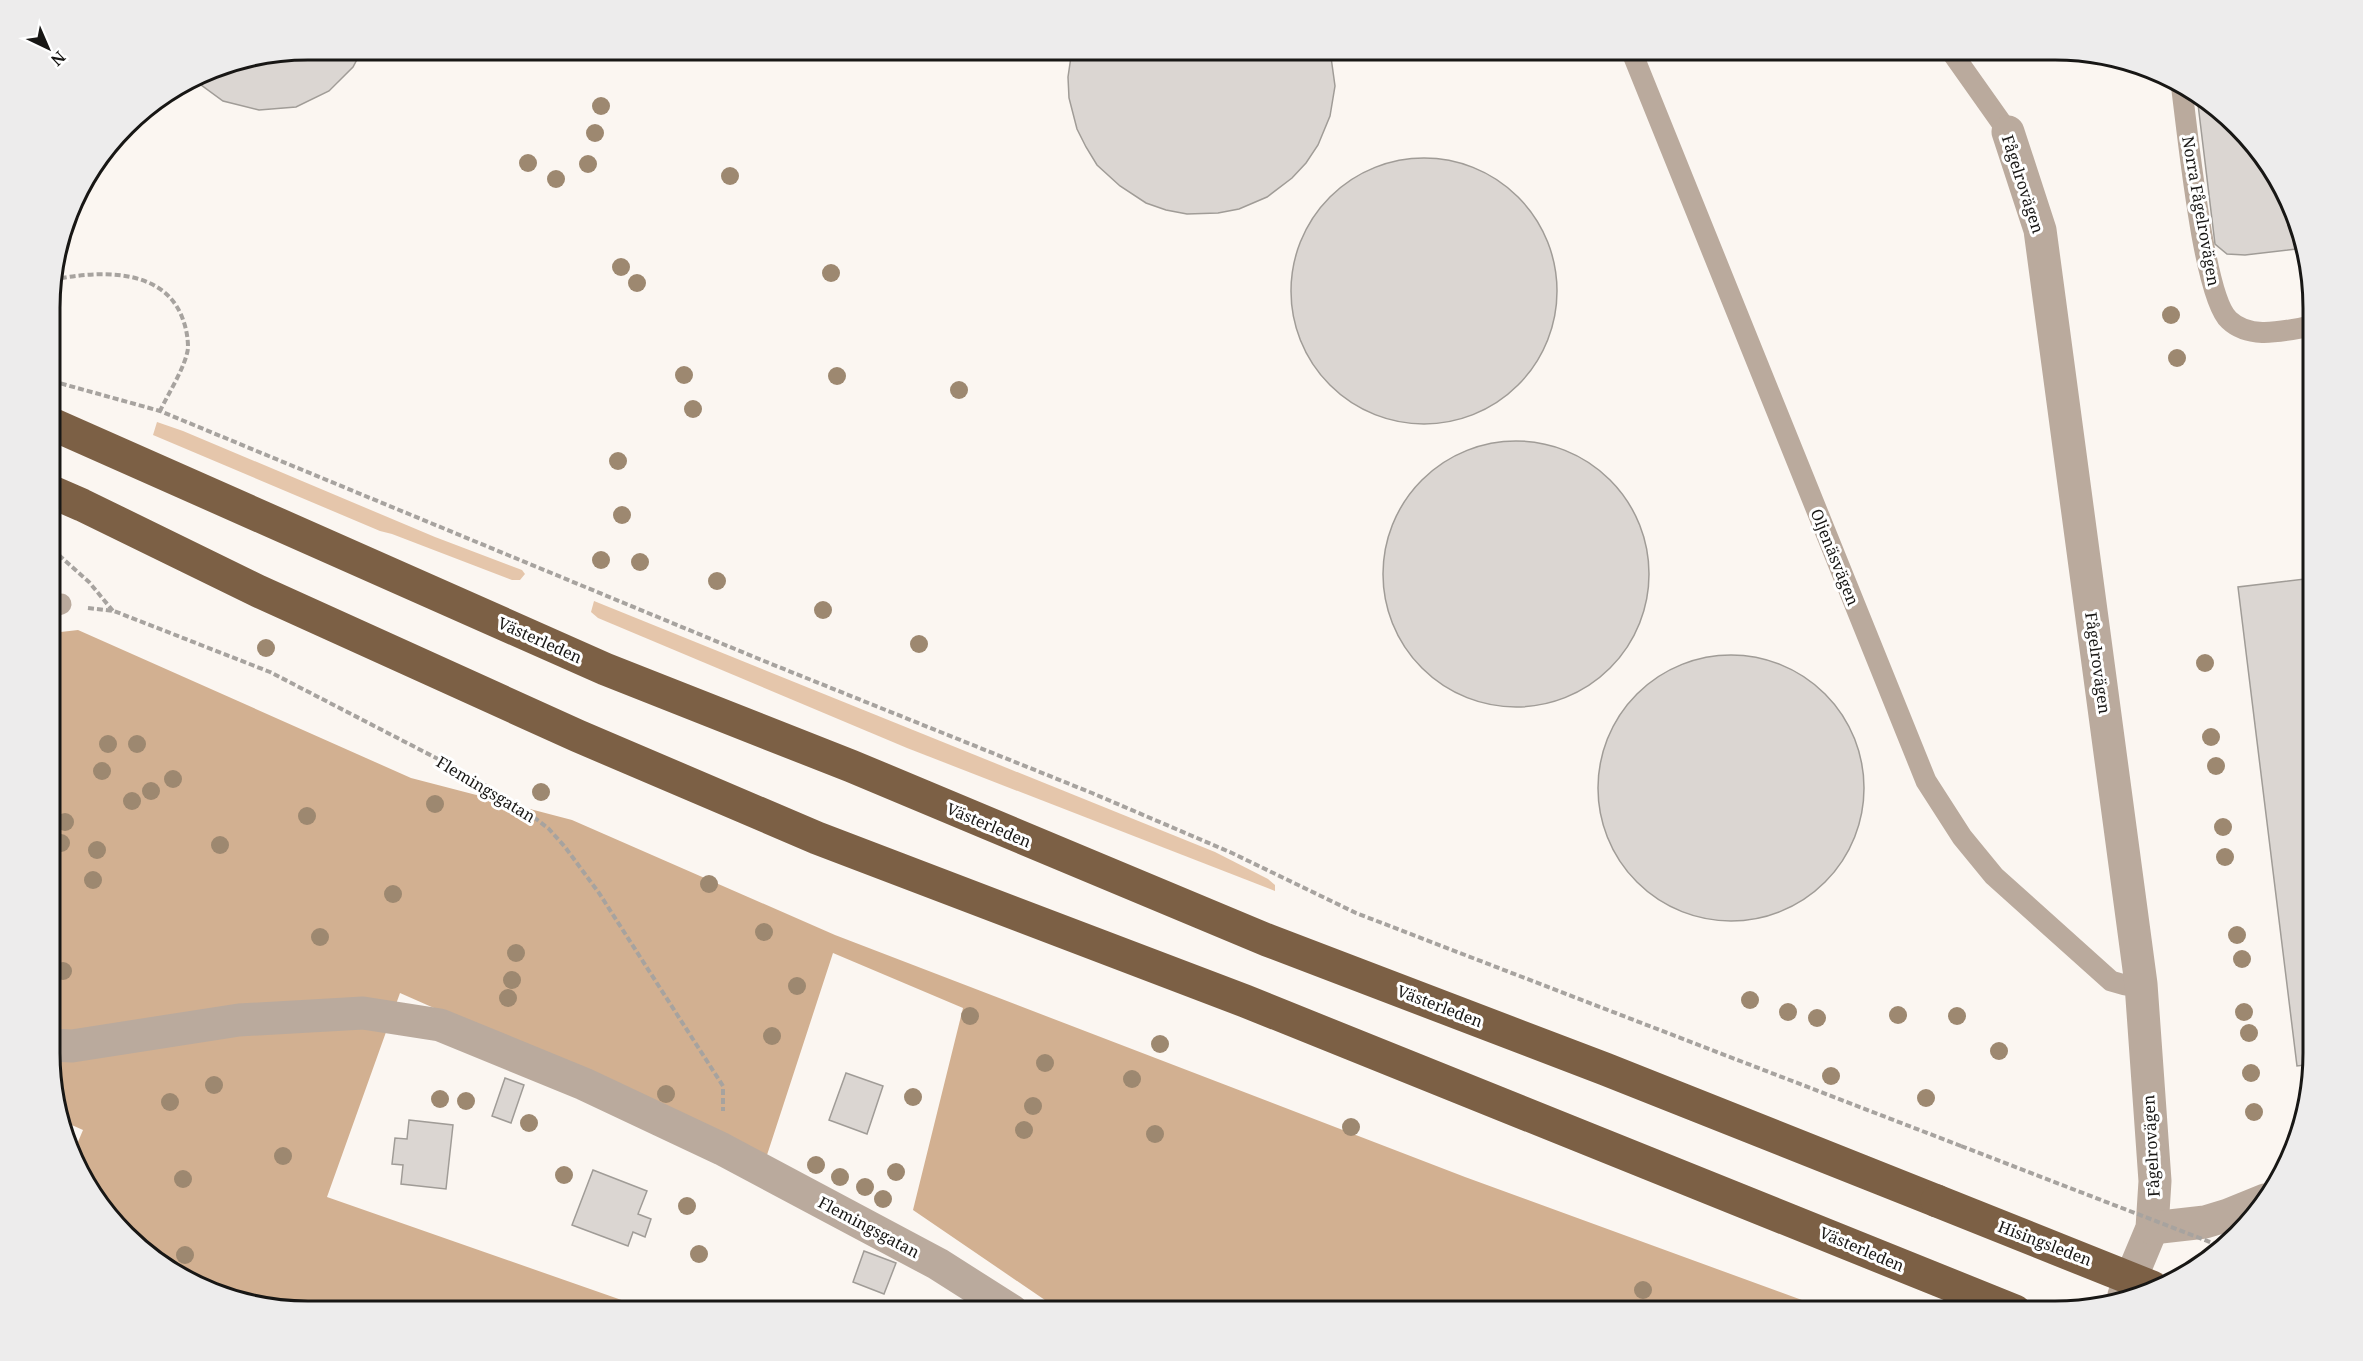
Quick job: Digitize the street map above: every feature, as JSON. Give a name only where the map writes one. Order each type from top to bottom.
[{"type":"highway","name":"Västerleden","points":[[60,428],[605,669],[851,766],[1267,940],[1616,1073],[1937,1201]]},
{"type":"highway","name":"Västerleden","points":[[60,495],[258,591],[556,727],[817,838],[1255,1005],[1990,1301]]},
{"type":"highway","name":"Hisingsleden","points":[[1937,1201],[2145,1284]]},
{"type":"street","name":"Fågelrovägen","points":[[2008,132],[2040,230],[2141,984],[2155,1181],[2152,1228],[2126,1291]]},
{"type":"street","name":"Flemingsgatan","points":[[60,1045],[72,1046],[239,1020],[363,1013],[440,1025],[584,1084],[722,1149],[938,1264],[996,1301]]},
{"type":"street","points":[[2152,1228],[2205,1221],[2250,1206]]},
{"type":"lane","name":"Oljenäsvägen","points":[[1635,60],[1926,781],[1962,837],[1994,876],[2111,981],[2125,985],[2141,984]]},
{"type":"lane","name":"Fågelrovägen","points":[[1957,60],[2008,132]]},
{"type":"lane","name":"Norra Fågelrovägen","points":[[2183,95],[2199,221],[2217,303],[2228,320],[2246,330],[2267,333],[2303,328]]},
{"type":"path","points":[[62,279],[126,275],[151,284],[166,293],[179,310],[187,330],[188,350],[160,411]]},
{"type":"path","points":[[60,383],[160,411],[764,661],[1092,792],[1233,853],[1356,913],[2213,1243]]},
{"type":"path","name":"Flemingsgatan","points":[[60,556],[89,582],[114,611],[270,672],[467,774],[526,811],[549,829],[599,893],[723,1086],[722,1149]]},
{"type":"shaded area","points":[[157,422],[435,537],[522,570],[525,574],[520,580],[512,580],[380,531],[153,435]]},
{"type":"shaded area","points":[[594,601],[1215,852],[1268,879],[1275,885],[1275,891],[907,748],[598,618],[591,612]]},
{"type":"shaded area","points":[[78,630],[411,778],[572,820],[835,935],[1465,1177],[1805,1301],[1046,1301],[913,1210],[963,1008],[833,953],[767,1155],[400,993],[327,1197],[624,1301],[308,1301],[276,1299],[228,1288],[184,1268],[157,1250],[133,1228],[111,1204],[93,1177],[77,1144],[83,1130],[70,1124],[68,1117],[62,1085],[60,1053],[60,632]]},
{"type":"building","points":[[357,60],[353,67],[329,91],[296,107],[259,110],[223,101],[201,85],[244,68],[276,62]]},
{"type":"building","points":[[1071,60],[1331,60],[1335,86],[1330,116],[1318,145],[1292,178],[1267,197],[1239,209],[1218,213],[1187,214],[1146,203],[1120,186],[1097,165],[1077,129],[1069,98],[1068,77]]},
{"type":"building","points":[[2198,106],[2230,133],[2261,170],[2284,213],[2296,249],[2245,255],[2227,254],[2215,244]]},
{"type":"building","points":[[1424,158],[1450,160],[1475,168],[1498,180],[1518,197],[1535,217],[1547,240],[1555,265],[1557,291],[1555,317],[1547,342],[1535,365],[1518,385],[1498,402],[1475,414],[1450,422],[1424,424],[1398,422],[1373,414],[1350,402],[1330,385],[1313,365],[1301,342],[1293,317],[1291,291],[1293,265],[1301,240],[1313,217],[1330,197],[1350,180],[1373,168],[1398,160]]},
{"type":"building","points":[[1503,441],[1529,441],[1555,446],[1579,456],[1601,471],[1619,489],[1634,511],[1644,535],[1649,574],[1644,613],[1634,637],[1619,659],[1601,677],[1579,692],[1555,702],[1529,707],[1503,707],[1477,702],[1453,692],[1431,677],[1413,659],[1398,637],[1388,613],[1383,587],[1383,561],[1388,535],[1398,511],[1413,489],[1431,471],[1453,456],[1477,446]]},
{"type":"building","points":[[2303,579],[2302,1065],[2297,1066],[2238,587]]},
{"type":"building","points":[[1731,655],[1757,658],[1782,665],[1805,677],[1825,694],[1842,714],[1854,737],[1861,762],[1864,788],[1861,814],[1854,839],[1842,862],[1825,882],[1805,899],[1782,911],[1757,918],[1731,921],[1705,918],[1680,911],[1657,899],[1637,882],[1620,862],[1608,839],[1601,814],[1598,788],[1601,762],[1608,737],[1620,714],[1637,694],[1657,677],[1680,665],[1705,658]]},
{"type":"building","points":[[846,1073],[883,1086],[867,1134],[829,1120]]},
{"type":"building","points":[[505,1078],[524,1085],[511,1123],[492,1116]]},
{"type":"building","points":[[409,1120],[453,1125],[446,1189],[401,1184],[403,1165],[392,1164],[395,1138],[407,1139]]},
{"type":"building","points":[[593,1170],[647,1191],[638,1214],[651,1219],[645,1237],[633,1232],[628,1246],[572,1225]]},
{"type":"building","points":[[864,1251],[896,1263],[884,1294],[853,1282]]}]
